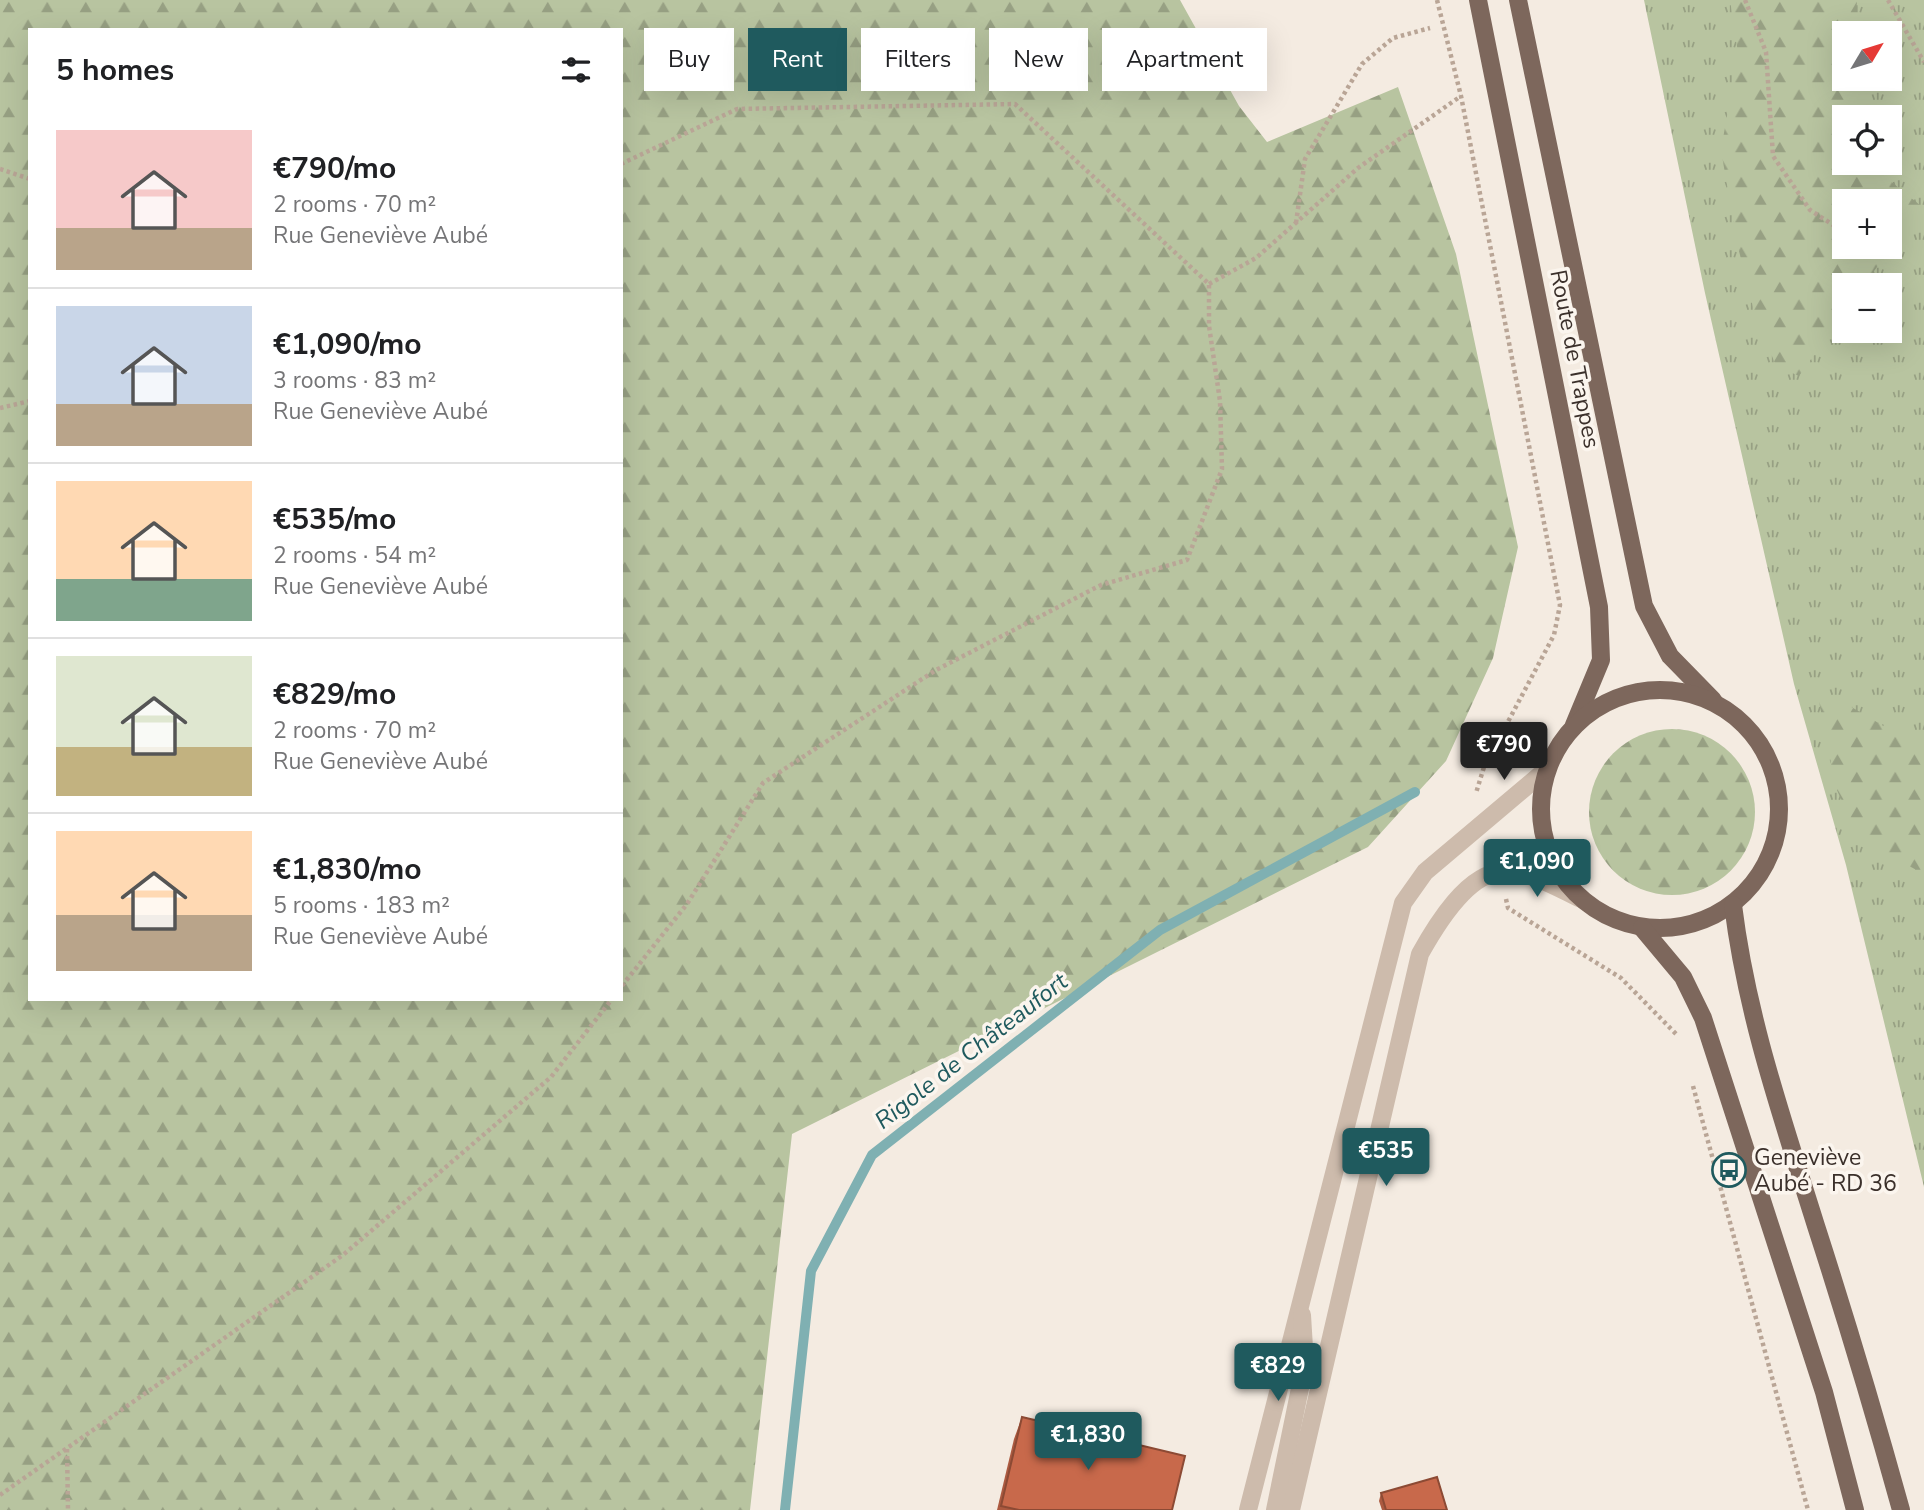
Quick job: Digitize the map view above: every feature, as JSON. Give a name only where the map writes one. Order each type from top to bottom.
[{"type":"main road","name":"Route de Trappes","points":[[1478,0],[1599,607],[1601,660],[1574,726]]},
{"type":"main road","name":"Route de Trappes","points":[[1518,0],[1644,606],[1670,656],[1715,702]]},
{"type":"main road","points":[[1678,690],[1715,702],[1747,726],[1769,760],[1780,799],[1777,839],[1760,875],[1733,905],[1705,920],[1674,928],[1642,928],[1610,917],[1581,899],[1558,871],[1544,839],[1540,803],[1547,768],[1561,740],[1574,726],[1605,703],[1640,691],[1678,690]]},
{"type":"main road","points":[[1733,905],[1745,992],[1863,1372],[1901,1510]]},
{"type":"main road","points":[[1642,928],[1683,977],[1703,1018],[1820,1380],[1855,1510]]},
{"type":"street","points":[[1248,1510],[1403,903],[1425,872],[1547,768]]},
{"type":"street","points":[[1291,1510],[1420,954],[1457,898],[1483,878],[1501,871],[1534,877],[1581,899]]},
{"type":"street","points":[[1275,1510],[1305,1364],[1301,1297]]},
{"type":"path","points":[[1437,0],[1461,96],[1560,605],[1554,635],[1475,788],[1484,823]]},
{"type":"path","points":[[1745,0],[1766,52],[1773,156],[1810,210],[1832,224]]},
{"type":"path","points":[[1888,0],[1924,62]]},
{"type":"path","points":[[1296,223],[1305,159],[1362,64],[1393,38],[1430,28]]},
{"type":"path","points":[[1209,284],[1256,258],[1358,168],[1461,96]]},
{"type":"path","points":[[623,163],[737,109],[1014,104],[1209,284],[1209,326],[1220,401],[1222,469],[1186,560],[1101,585],[936,670],[763,783],[687,904],[623,984]]},
{"type":"path","points":[[0,169],[28,177]]},
{"type":"path","points":[[0,408],[28,401]]},
{"type":"path","points":[[1501,871],[1508,908],[1621,978],[1680,1037]]},
{"type":"path","points":[[0,1495],[343,1255],[551,1077],[609,1001]]},
{"type":"path","points":[[1689,1073],[1808,1510]]},
{"type":"path","points":[[68,1448],[68,1510]]},
{"type":"green space","points":[[0,0],[1180,0],[1196,28],[1102,28],[1102,91],[1231,91],[1267,142],[1398,87],[1456,254],[1518,547],[1493,658],[1446,761],[1368,847],[792,1134],[750,1510],[0,1510]]},
{"type":"green space","points":[[1644,0],[1924,0],[1924,1187],[1846,865],[1794,684],[1705,293]]},
{"type":"green space","points":[[1730,0],[1857,0],[1856,21],[1832,21],[1832,91],[1852,91],[1851,105],[1832,105],[1832,175],[1883,175],[1900,189],[1832,189],[1832,259],[1883,259],[1873,273],[1832,273],[1832,330],[1799,376],[1776,366],[1754,311],[1737,243],[1721,150],[1738,53]]},
{"type":"green space","points":[[1902,191],[1921,206],[1902,232]]},
{"type":"green space","points":[[1816,686],[1924,750],[1924,874],[1859,839],[1836,788]]},
{"type":"green space","points":[[1672,729],[1704,735],[1731,753],[1749,780],[1755,812],[1749,844],[1731,871],[1704,889],[1672,895],[1640,889],[1613,871],[1595,844],[1589,812],[1595,780],[1613,753],[1640,735]]},
{"type":"building","points":[[1022,1417],[1185,1456],[1172,1510],[1019,1510],[1001,1506]]},
{"type":"building","points":[[1437,1477],[1447,1510],[1386,1510],[1381,1493]]},
{"type":"waterway","name":"Rigole de Châteaufort","points":[[785,1510],[811,1271],[872,1155],[1160,930],[1415,792]]},
{"type":"place","name":"Geneviève Aubé - RD 36","points":[[1729,1170]]}]
